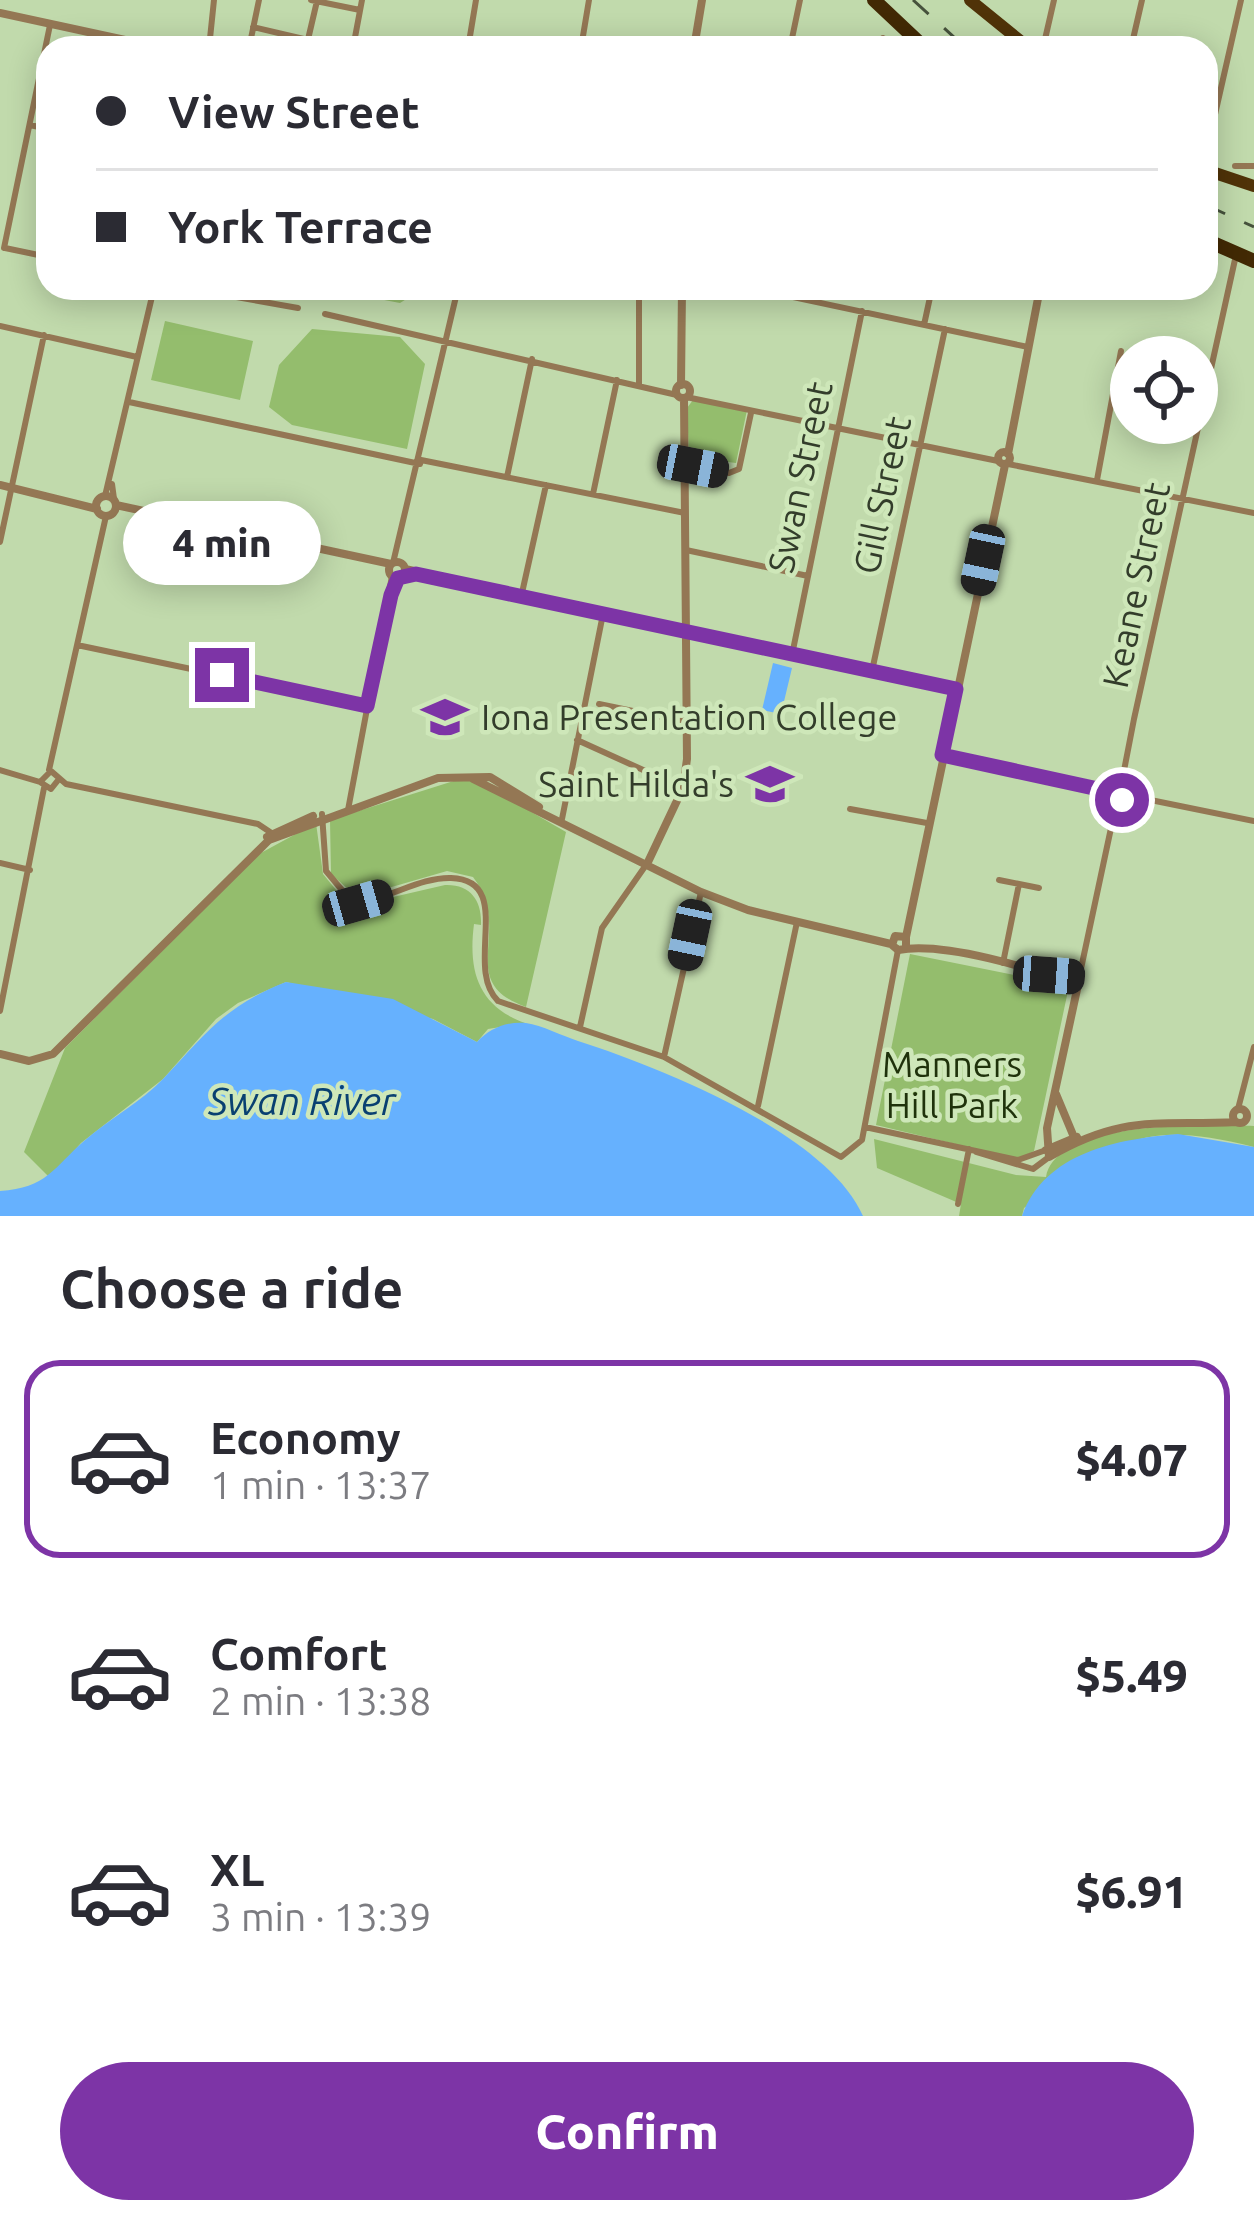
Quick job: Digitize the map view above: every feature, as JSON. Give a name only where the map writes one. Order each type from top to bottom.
[{"type":"highway","points":[[883,7],[910,36]]},
{"type":"highway","points":[[1218,250],[1254,264]]},
{"type":"main road","points":[[970,0],[1014,36]]},
{"type":"main road","points":[[1218,174],[1254,186]]},
{"type":"street","points":[[206,36],[214,0]]},
{"type":"street","points":[[251,36],[259,0]]},
{"type":"street","points":[[355,36],[362,0]]},
{"type":"street","points":[[470,36],[476,0]]},
{"type":"street","points":[[583,36],[590,0]]},
{"type":"street","points":[[696,36],[702,0]]},
{"type":"street","points":[[792,36],[800,0]]},
{"type":"street","points":[[1046,36],[1054,0]]},
{"type":"street","points":[[1134,36],[1142,0]]},
{"type":"street","points":[[1218,101],[1241,0]]},
{"type":"street","points":[[308,36],[314,1],[360,10]]},
{"type":"street","points":[[0,14],[104,36]]},
{"type":"street","points":[[48,36],[50,25]]},
{"type":"street","points":[[253,27],[282,36]]},
{"type":"street","points":[[36,95],[2,248],[36,255]]},
{"type":"street","points":[[30,125],[36,126]]},
{"type":"street","points":[[1234,166],[1254,166]]},
{"type":"street","name":"Keane Street","points":[[1123,790],[1235,259]]},
{"type":"street","points":[[0,1010],[151,300]]},
{"type":"street","points":[[253,300],[298,308]]},
{"type":"street","points":[[354,806],[351,782],[456,300]]},
{"type":"street","points":[[638,385],[639,300]]},
{"type":"street","points":[[580,1027],[602,928],[648,862],[683,788],[686,513],[682,300]]},
{"type":"street","points":[[807,300],[1028,347]]},
{"type":"street","points":[[826,304],[827,300]]},
{"type":"street","points":[[924,325],[929,300]]},
{"type":"street","points":[[320,817],[328,877],[352,902],[445,879],[470,884],[488,910],[481,958],[488,991],[511,1009],[664,1057],[841,1157],[859,1146],[1038,300]]},
{"type":"street","name":"Swan Street","points":[[792,655],[862,311]]},
{"type":"street","points":[[326,314],[638,385],[681,390],[1254,513]]},
{"type":"street","points":[[0,326],[138,357]]},
{"type":"street","name":"Gill Street","points":[[872,671],[945,329]]},
{"type":"street","points":[[0,542],[44,335]]},
{"type":"street","points":[[506,477],[532,359]]},
{"type":"street","points":[[593,495],[616,380]]},
{"type":"street","points":[[128,403],[686,513]]},
{"type":"street","points":[[1097,480],[1110,410]]},
{"type":"street","points":[[684,464],[729,473],[739,469],[751,413]]},
{"type":"street","points":[[0,485],[956,689]]},
{"type":"street","points":[[521,597],[546,485]]},
{"type":"street","points":[[686,550],[808,576]]},
{"type":"street","points":[[562,819],[604,614]]},
{"type":"street","points":[[77,645],[367,706]]},
{"type":"street","points":[[599,704],[686,722]]},
{"type":"street","points":[[577,740],[683,788]]},
{"type":"street","points":[[942,755],[1115,796]]},
{"type":"street","points":[[0,770],[257,824],[270,837]]},
{"type":"street","points":[[0,1053],[39,1058],[56,1050],[270,837],[454,777],[493,784],[701,892],[797,922],[1079,981]]},
{"type":"street","points":[[1047,1154],[1055,1090],[1115,796],[1123,790],[1254,821]]},
{"type":"street","points":[[850,809],[927,823]]},
{"type":"street","points":[[0,863],[30,870]]},
{"type":"street","points":[[999,880],[1039,888]]},
{"type":"street","points":[[1003,964],[1018,884]]},
{"type":"street","points":[[664,1057],[701,892]]},
{"type":"street","points":[[758,1106],[797,922]]},
{"type":"street","points":[[865,1127],[1018,1160],[1047,1154],[1127,1123],[1244,1118],[1243,1096],[1254,1047]]},
{"type":"street","points":[[1055,1090],[1078,1139]]},
{"type":"street","points":[[958,1204],[969,1149]]},
{"type":"green space","points":[[165,321],[253,341],[240,400],[151,380]]},
{"type":"green space","points":[[312,329],[400,337],[425,364],[407,449],[292,425],[269,407],[279,365]]},
{"type":"green space","points":[[693,400],[747,410],[736,463],[689,457],[687,408]]},
{"type":"green space","points":[[460,779],[476,780],[566,832],[526,1007],[504,996],[493,983],[488,969],[489,917],[473,877],[447,871],[357,897],[331,874],[330,820]]},
{"type":"green space","points":[[316,823],[323,874],[350,907],[445,885],[468,891],[481,916],[481,925],[474,924],[473,941],[480,985],[496,1007],[525,1023],[488,1029],[477,1042],[433,1019],[286,982],[238,1003],[216,1019],[163,1079],[81,1143],[50,1178],[24,1152],[65,1048],[259,854]]},
{"type":"green space","name":"Manners Hill Park","points":[[910,954],[1069,986],[1034,1151],[1018,1159],[876,1125]]},
{"type":"green space","points":[[1170,1126],[1254,1126],[1254,1147],[1181,1135],[1130,1142],[1083,1167],[1024,1208],[1022,1216],[959,1216],[961,1204],[877,1168],[874,1139],[1016,1175],[1046,1177],[1056,1158],[1104,1135]]},
{"type":"water","points":[[773,663],[792,668],[781,714],[762,710]]},
{"type":"water","name":"Swan River","points":[[286,982],[393,999],[477,1042],[505,1025],[532,1024],[652,1068],[778,1131],[815,1157],[844,1186],[863,1216],[0,1216],[0,1191],[29,1186],[48,1175],[155,1087],[218,1022]]},
{"type":"water","points":[[1178,1134],[1254,1147],[1254,1216],[1022,1216],[1033,1194],[1066,1163],[1108,1145]]},
{"type":"railway","points":[[913,0],[953,36]]},
{"type":"railway","points":[[1218,210],[1254,227]]},
{"type":"place","name":"Iona Presentation College","points":[[445,717]]},
{"type":"place","name":"Saint Hilda's","points":[[770,784]]},
{"type":"route","points":[[222,675],[367,706],[391,595],[398,578],[416,574],[956,689],[942,755],[1112,792],[1122,800]]}]
